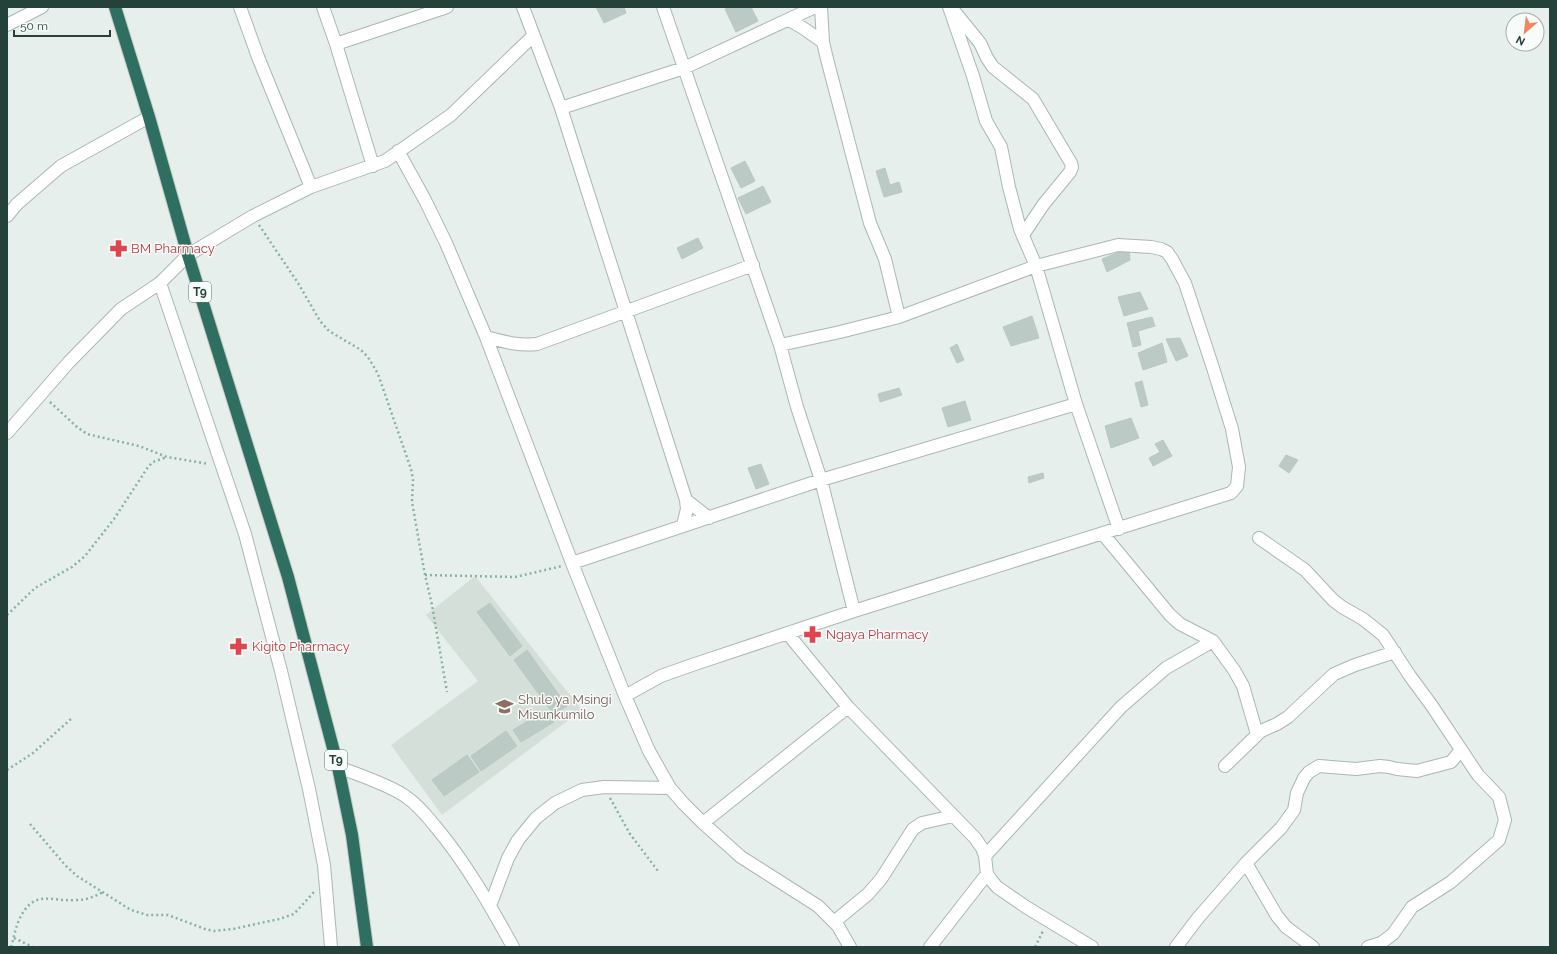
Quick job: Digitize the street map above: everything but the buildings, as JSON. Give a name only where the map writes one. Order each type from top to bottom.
[{"type":"highway","name":"T9","points":[[115,7],[149,117],[188,255],[288,577],[338,767],[352,835],[367,947]]},
{"type":"street","points":[[7,25],[40,7]]},
{"type":"street","points":[[240,7],[258,57],[311,187]]},
{"type":"street","points":[[323,7],[336,44],[373,166]]},
{"type":"street","points":[[336,44],[447,7]]},
{"type":"street","points":[[523,7],[561,108],[686,500],[683,525]]},
{"type":"street","points":[[663,7],[780,344],[797,407],[821,480],[854,611]]},
{"type":"street","points":[[561,108],[684,68],[815,7]]},
{"type":"street","points":[[821,7],[823,42],[870,223],[885,259],[899,317]]},
{"type":"street","points":[[950,7],[980,43],[987,58],[993,66],[1034,99],[1071,163],[1072,167],[1070,172],[1023,235]]},
{"type":"street","points":[[950,7],[986,121],[1001,147],[1009,187],[1023,235],[1036,266],[1076,404],[1119,529]]},
{"type":"street","points":[[789,20],[823,42]]},
{"type":"street","points":[[7,433],[69,362],[121,309],[160,283],[188,255],[253,216],[311,187],[373,166],[385,160],[451,116],[533,36]]},
{"type":"street","points":[[7,216],[16,204],[61,166],[149,117]]},
{"type":"street","points":[[398,151],[425,200],[446,243],[486,337],[572,563],[625,696],[649,751],[670,788],[703,823],[741,857],[818,906],[834,922],[850,947]]},
{"type":"street","points":[[625,696],[661,676],[854,611],[1231,493],[1237,486],[1239,467],[1232,429],[1185,284],[1166,252],[1151,247],[1118,245],[1036,266],[899,317],[840,332],[780,344]]},
{"type":"street","points":[[486,337],[515,345],[537,344],[753,265]]},
{"type":"street","points":[[160,283],[245,534],[281,671],[310,790],[324,865],[331,947]]},
{"type":"street","points":[[572,563],[821,480],[1076,404]]},
{"type":"street","points":[[686,500],[709,518]]},
{"type":"street","points":[[1103,534],[1180,624],[1213,641],[1234,670],[1243,686],[1257,734]]},
{"type":"street","points":[[1260,538],[1305,570],[1342,608],[1363,619],[1383,635],[1478,775],[1500,797],[1505,820],[1500,840],[1451,882],[1412,907],[1393,934],[1381,943],[1368,947]]},
{"type":"street","points":[[788,634],[848,707],[975,838],[982,848],[985,856],[987,874],[997,887],[1092,947]]},
{"type":"street","points":[[985,856],[1121,707],[1166,668],[1213,641]]},
{"type":"street","points":[[1225,766],[1257,734],[1288,717],[1334,674],[1355,665],[1395,652]]},
{"type":"street","points":[[703,823],[848,707]]},
{"type":"street","points":[[1176,947],[1198,918],[1246,863],[1281,828],[1294,810],[1297,794],[1304,778],[1309,772],[1319,766],[1356,769],[1389,766],[1397,769],[1417,771],[1451,762],[1461,750]]},
{"type":"street","points":[[338,767],[374,781],[405,796],[425,814],[451,844],[490,906],[513,947]]},
{"type":"street","points":[[490,906],[508,858],[518,840],[536,818],[554,803],[582,790],[604,787],[670,788]]},
{"type":"street","points":[[834,922],[868,894],[881,878],[913,829],[922,822],[954,816]]},
{"type":"street","points":[[1246,863],[1277,916],[1286,927],[1313,947]]},
{"type":"street","points":[[930,947],[987,874]]},
{"type":"path","points":[[253,216],[298,282],[320,321],[329,331],[361,350],[368,357],[378,374],[413,480],[412,502],[447,692]]},
{"type":"path","points":[[41,394],[77,427],[87,434],[139,446],[167,457],[205,463],[223,468]]},
{"type":"path","points":[[7,615],[35,588],[72,567],[85,556],[114,519],[148,467],[153,462],[167,457]]},
{"type":"path","points":[[425,575],[515,577],[572,563]]},
{"type":"path","points":[[7,770],[34,753],[72,718]]},
{"type":"path","points":[[604,787],[630,834],[658,871]]},
{"type":"path","points":[[30,824],[66,866],[77,876],[131,910],[146,915],[168,915],[214,931],[233,930],[294,914],[325,880]]},
{"type":"path","points":[[11,947],[18,922],[23,913],[36,900],[43,898],[75,901],[90,898],[103,892]]},
{"type":"path","points":[[1035,947],[1048,920]]},
{"type":"path","points":[[14,938],[33,947]]},
{"type":"shaded area","points":[[475,576],[582,710],[442,815],[391,745],[478,681],[426,615]]},
{"type":"place","name":"BM Pharmacy","points":[[118,248]]},
{"type":"place","name":"Ngaya Pharmacy","points":[[813,634]]},
{"type":"place","name":"Kigito Pharmacy","points":[[239,646]]},
{"type":"place","name":"Shule ya Msingi Misunkumilo","points":[[505,706]]}]
